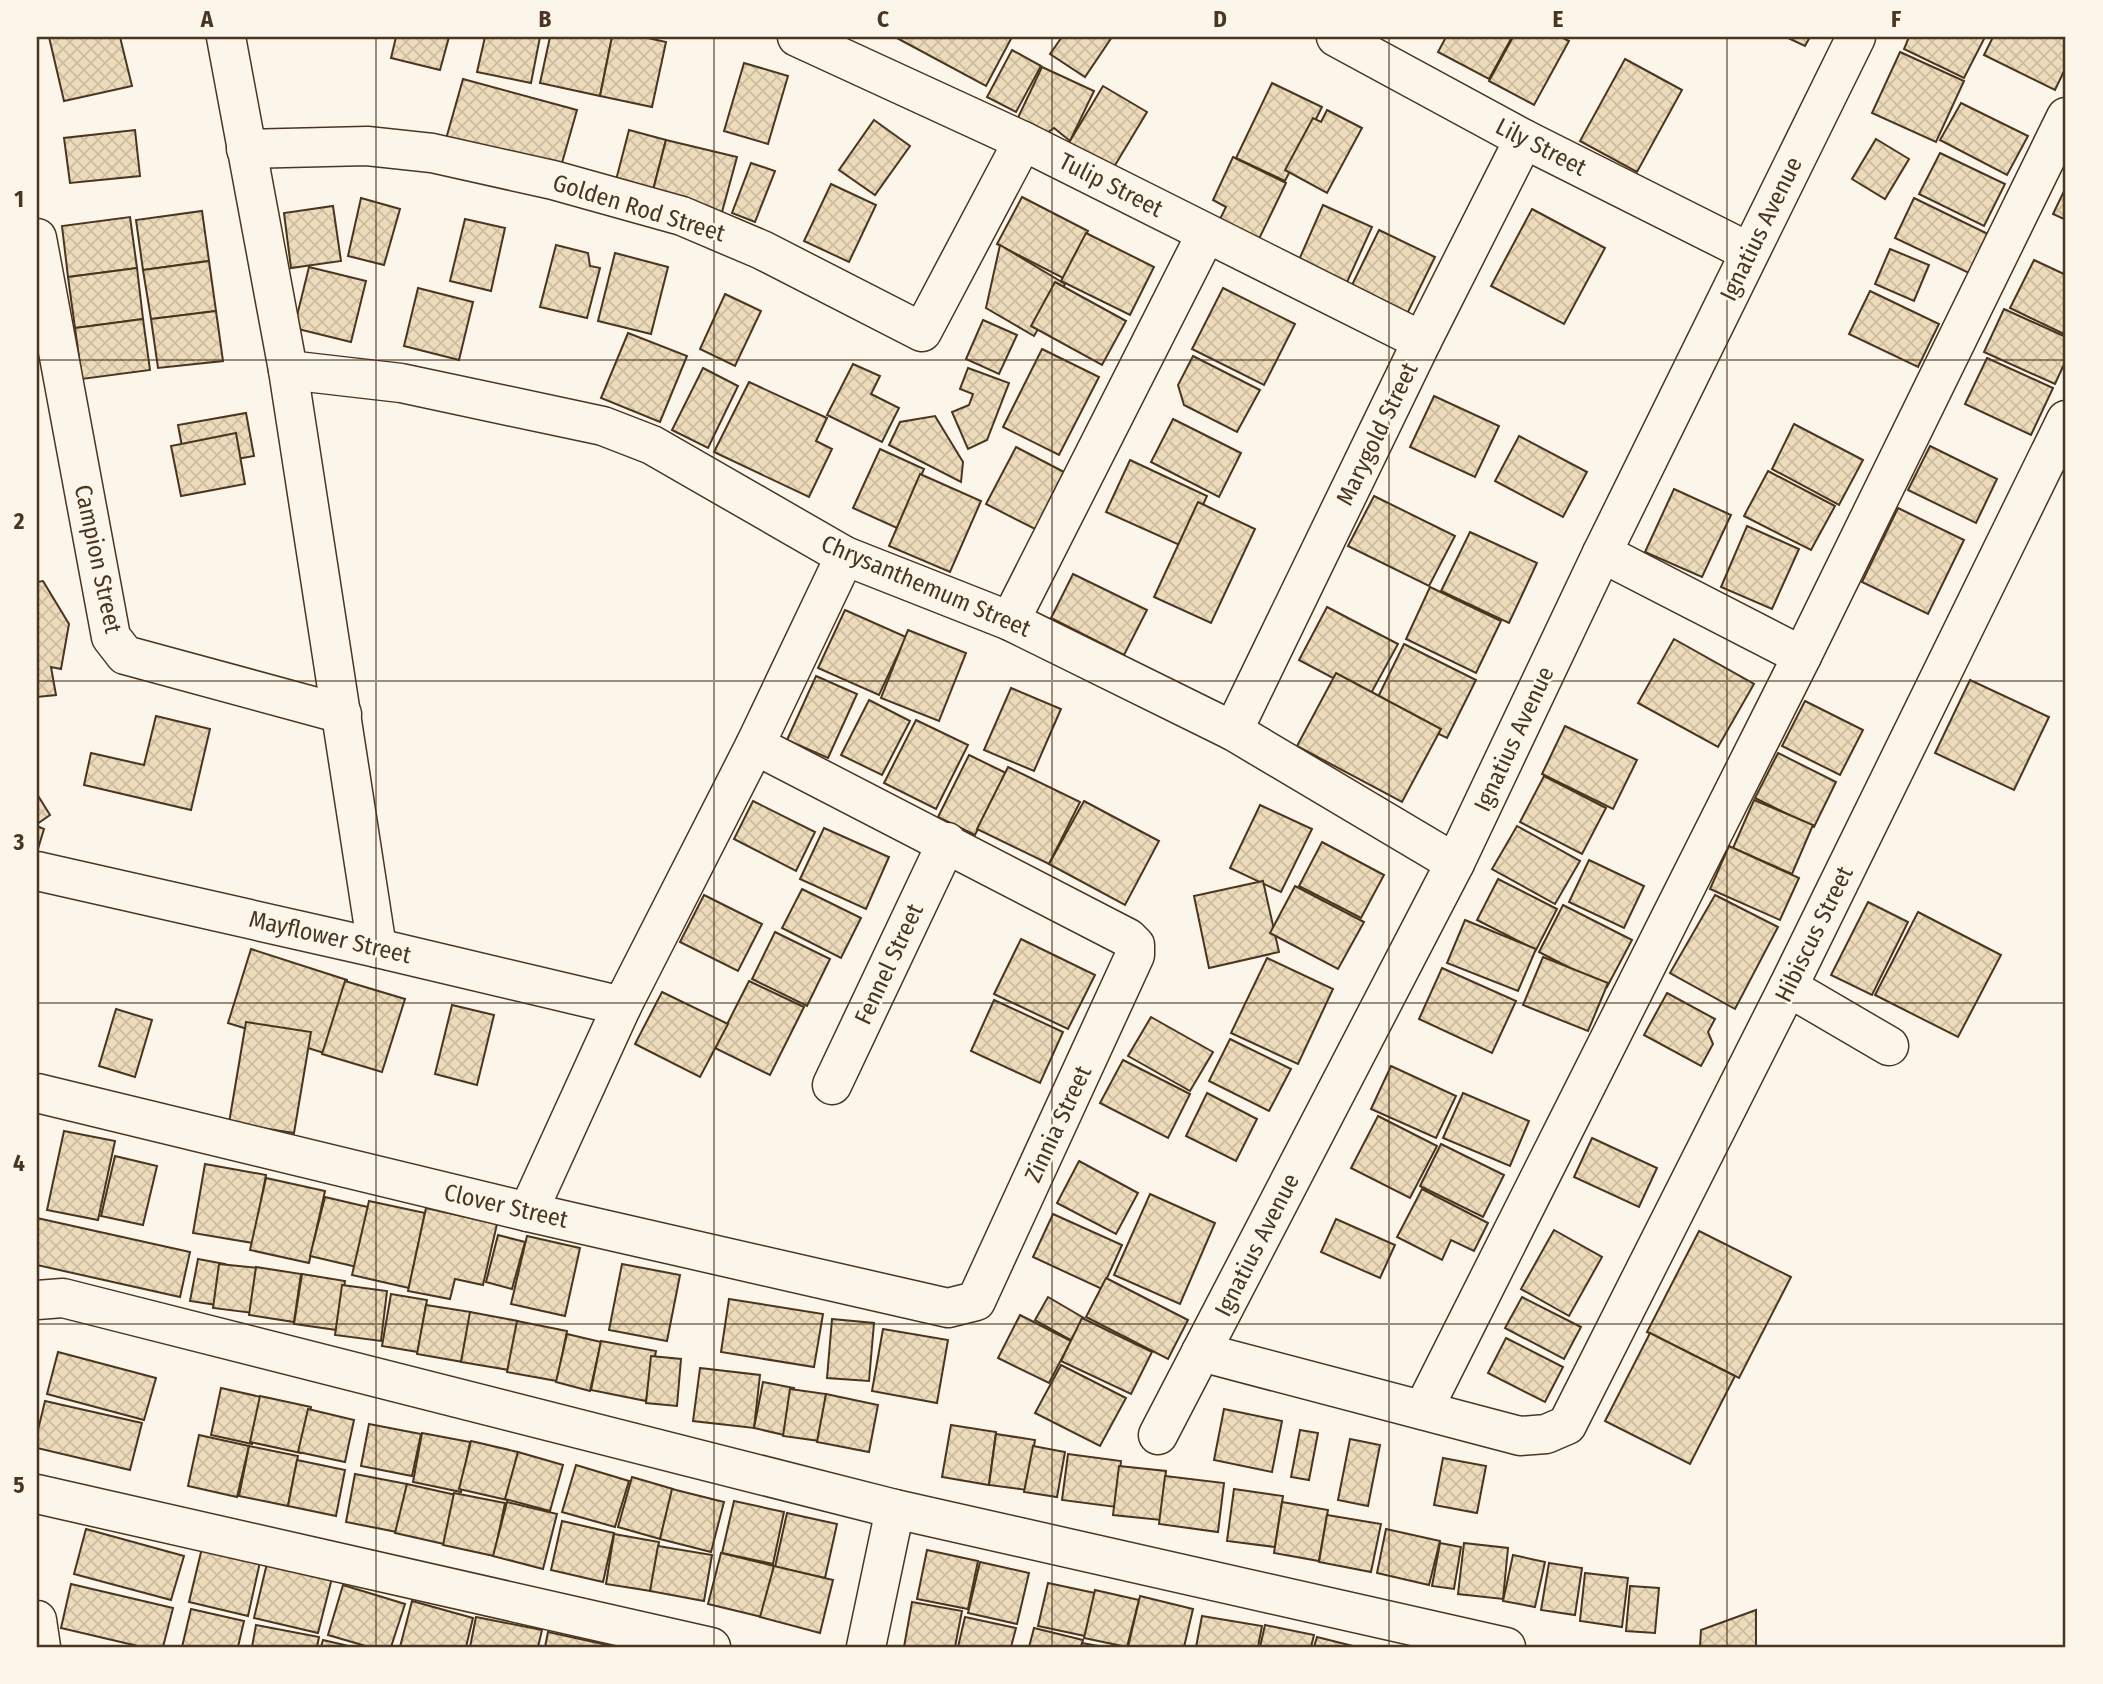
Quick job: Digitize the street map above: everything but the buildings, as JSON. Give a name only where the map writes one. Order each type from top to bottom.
[{"type":"street","points":[[226,37],[288,370],[377,947]]},
{"type":"street","name":"Tulip Street","points":[[797,37],[1023,141],[1422,341]]},
{"type":"street","name":"Lily Street","points":[[1336,37],[1524,139],[1749,252]]},
{"type":"street","name":"Ignatius Avenue","points":[[1158,1435],[1455,863],[1602,553],[1856,37]]},
{"type":"street","points":[[1201,1352],[1423,1410],[1802,656],[2066,117]]},
{"type":"street","name":"Marygold Street","points":[[1233,731],[1422,341],[1524,139]]},
{"type":"street","name":"Golden Rod Street","points":[[246,149],[367,146],[432,153],[553,180],[681,216],[762,250],[922,332],[1023,141]]},
{"type":"street","points":[[1010,621],[1206,234]]},
{"type":"street","name":"Campion Street","points":[[37,239],[111,637],[125,655],[342,714]]},
{"type":"street","name":"Chrysanthemum Street","points":[[288,370],[401,383],[603,426],[652,445],[845,556],[1010,621],[1233,731],[1455,863]]},
{"type":"street","name":"Hibiscus Street","points":[[1423,1410],[1520,1436],[1546,1434],[1567,1425],[1788,988],[2066,420]]},
{"type":"street","points":[[1602,553],[1802,656]]},
{"type":"street","points":[[528,1212],[622,1006],[755,746],[845,556]]},
{"type":"street","points":[[755,746],[947,842]]},
{"type":"street","name":"Zinnia Street","points":[[947,842],[1128,937],[1135,945],[1136,955],[976,1301]]},
{"type":"street","name":"Fennel Street","points":[[832,1085],[947,842]]},
{"type":"street","name":"Mayflower Street","points":[[37,871],[377,947],[622,1006]]},
{"type":"street","points":[[1788,988],[1889,1046]]},
{"type":"street","name":"Clover Street","points":[[37,1093],[528,1212],[948,1308],[976,1301]]},
{"type":"street","points":[[37,1300],[62,1298],[895,1509],[1506,1647]]},
{"type":"street","points":[[37,1494],[711,1647]]},
{"type":"street","points":[[866,1647],[895,1509]]},
{"type":"street","points":[[37,1620],[41,1647]]}]
